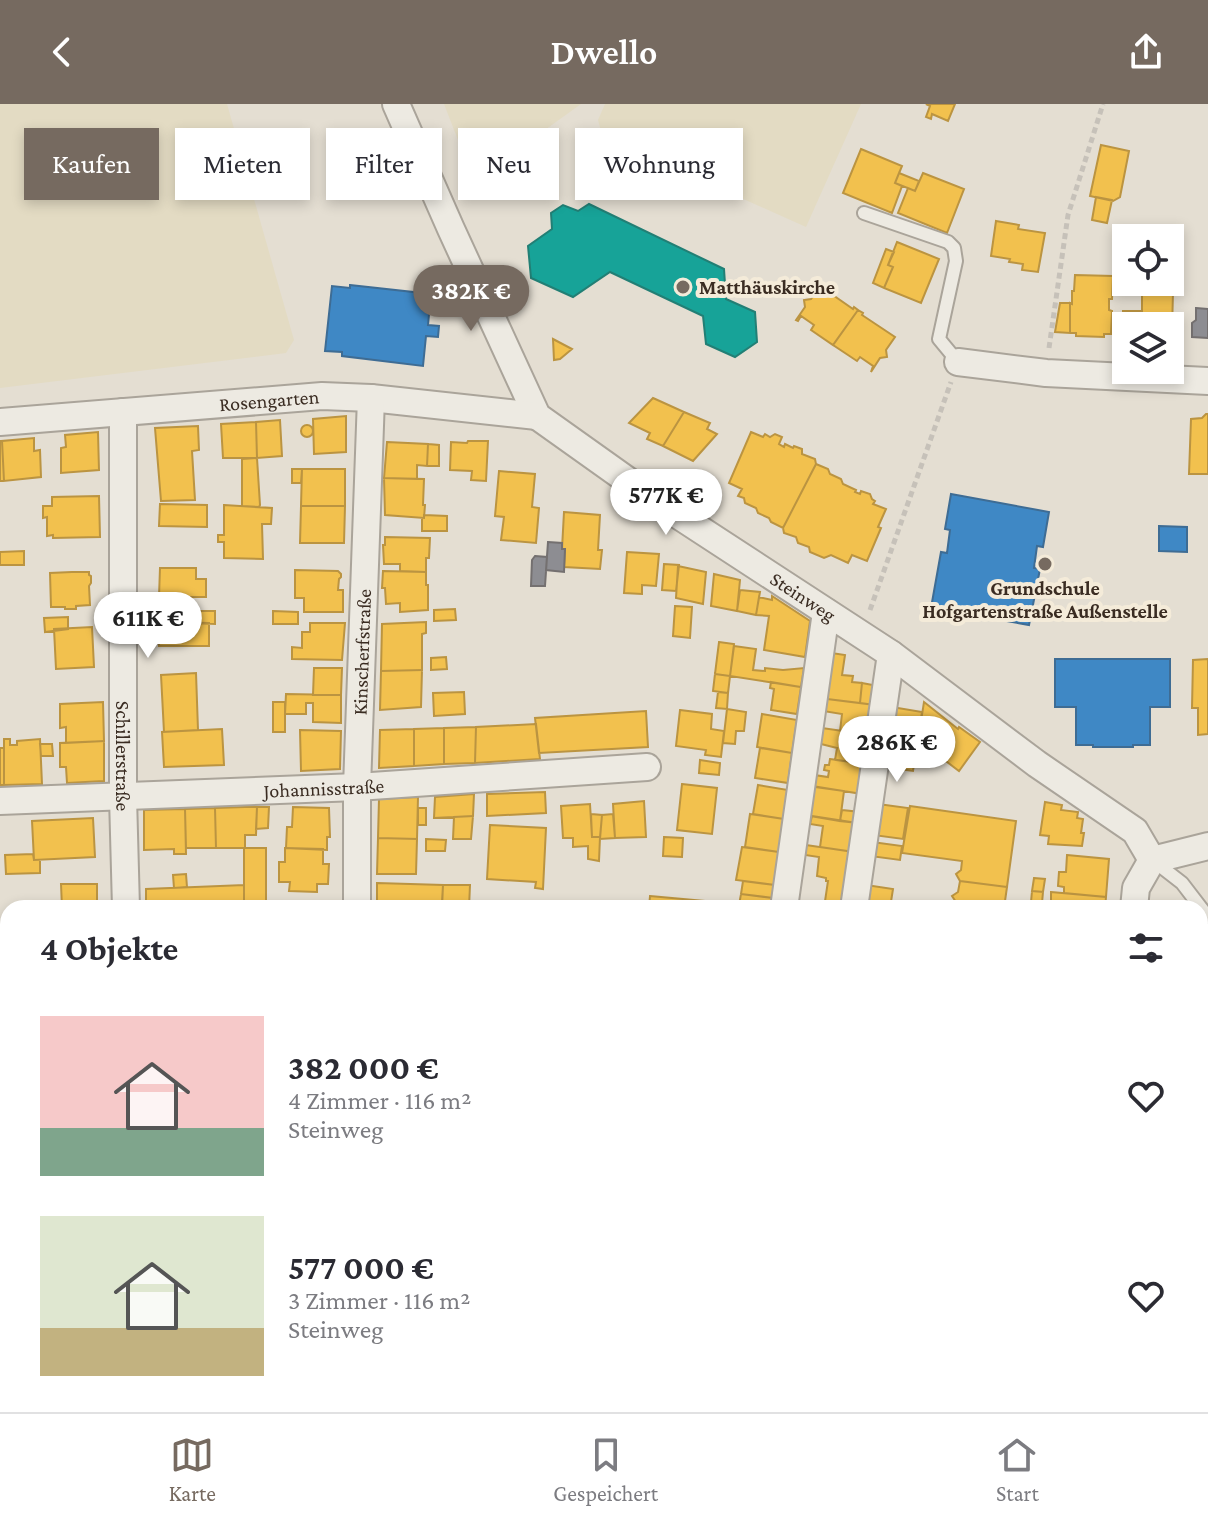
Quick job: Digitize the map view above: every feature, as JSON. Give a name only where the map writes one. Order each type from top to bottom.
[{"type":"street","name":"Steinweg","points":[[396,104],[537,416],[655,500],[891,654],[1037,764],[1135,831],[1152,860]]},
{"type":"street","points":[[958,362],[1046,373],[1208,381]]},
{"type":"street","name":"Rosengarten","points":[[0,422],[322,396],[371,398],[537,416]]},
{"type":"street","name":"Kinscherfstraße","points":[[357,900],[357,787],[371,398]]},
{"type":"street","name":"Schillerstraße","points":[[123,412],[126,900]]},
{"type":"street","points":[[785,900],[826,612]]},
{"type":"street","points":[[855,900],[891,654]]},
{"type":"street","name":"Johannisstraße","points":[[0,801],[357,787],[647,767]]},
{"type":"street","points":[[1135,900],[1136,888],[1152,860],[1208,846]]},
{"type":"lane","points":[[864,213],[948,242],[954,248],[956,261],[939,339],[958,362]]},
{"type":"lane","name":"Steinweg","points":[[1152,860],[1182,883],[1195,900]]},
{"type":"path","points":[[1046,373],[1068,215],[1103,104]]},
{"type":"path","points":[[861,635],[958,362]]},
{"type":"shaded area","points":[[0,104],[227,104],[234,128],[175,128],[175,200],[254,200],[294,340],[286,353],[0,388]]},
{"type":"shaded area","points":[[444,104],[581,104],[548,128],[458,128],[458,140]]},
{"type":"shaded area","points":[[605,104],[861,104],[806,227],[743,199],[743,128],[600,128],[598,120]]},
{"type":"building: Wohnen","points":[[926,104],[955,104],[948,121],[932,114],[931,119],[926,117],[930,106]]},
{"type":"building: Wohnen","points":[[1101,145],[1129,151],[1120,197],[1113,201],[1090,196]]},
{"type":"building: Wohnen","points":[[861,149],[902,166],[895,183],[902,186],[892,213],[843,193]]},
{"type":"building: Wohnen","points":[[899,173],[919,181],[915,191],[895,183]]},
{"type":"building: Wohnen","points":[[923,173],[964,189],[947,233],[898,213],[908,188],[915,191]]},
{"type":"building: Wohnen","points":[[1096,197],[1112,200],[1107,223],[1092,220]]},
{"type":"building: Wohnen","points":[[996,221],[1019,225],[1018,229],[1045,233],[1038,272],[1022,270],[1023,264],[1009,262],[1010,259],[991,256]]},
{"type":"building: Wohnen","points":[[897,242],[939,259],[921,303],[884,288],[893,267],[888,265]]},
{"type":"building: Wohnen","points":[[886,249],[894,252],[888,265],[893,267],[884,288],[873,283]]},
{"type":"building: Wohnen","points":[[1075,275],[1112,276],[1112,299],[1109,299],[1111,334],[1104,334],[1104,337],[1070,333],[1070,303]]},
{"type":"building: Wohnen","points":[[820,286],[858,310],[833,345],[811,330],[814,325],[801,316],[796,320],[805,307],[804,300],[811,299]]},
{"type":"building: Wohnen","points":[[1142,296],[1173,296],[1172,312],[1123,312],[1142,311]]},
{"type":"building: Wohnen","points":[[1060,303],[1070,303],[1070,333],[1055,332]]},
{"type":"building: Wohnen","points":[[858,310],[895,337],[886,350],[887,357],[880,358],[871,372],[873,366],[860,357],[857,361],[833,345]]},
{"type":"building: Wohnen","points":[[553,339],[572,349],[554,360]]},
{"type":"building: Wohnen","points":[[653,398],[684,412],[663,446],[647,439],[650,433],[629,423]]},
{"type":"building: Wohnen","points":[[684,412],[710,423],[707,429],[717,434],[693,461],[663,446]]},
{"type":"building: Wohnen","points":[[1206,414],[1208,474],[1189,474],[1191,419],[1202,418]]},
{"type":"building: Wohnen","points":[[346,416],[346,452],[314,454],[313,419]]},
{"type":"building: Wohnen","points":[[280,420],[282,456],[257,458],[256,422]]},
{"type":"building: Wohnen","points":[[256,422],[257,458],[223,458],[221,424]]},
{"type":"building: Wohnen","points":[[307,425],[313,431],[307,437],[301,431]]},
{"type":"building: Wohnen","points":[[198,426],[199,450],[192,451],[195,500],[161,501],[155,428]]},
{"type":"building: Wohnen","points":[[98,432],[99,470],[61,473],[61,448],[66,447],[65,435]]},
{"type":"building: Wohnen","points":[[751,432],[763,437],[765,434],[770,437],[775,434],[782,437],[779,444],[802,449],[802,454],[815,459],[816,464],[783,528],[745,503],[744,498],[738,496],[742,489],[729,483]]},
{"type":"building: Wohnen","points":[[34,438],[34,451],[40,450],[41,477],[4,481],[2,441]]},
{"type":"building: Wohnen","points":[[2,441],[4,481],[0,481]]},
{"type":"building: Wohnen","points":[[488,441],[486,481],[471,480],[472,471],[450,470],[451,442]]},
{"type":"building: Wohnen","points":[[387,442],[428,444],[427,466],[417,465],[417,479],[384,478]]},
{"type":"building: Wohnen","points":[[428,444],[439,445],[439,466],[427,466]]},
{"type":"building: Wohnen","points":[[257,458],[260,505],[242,506],[242,459]]},
{"type":"building: Wohnen","points":[[816,464],[828,469],[830,474],[855,492],[870,494],[875,501],[873,504],[886,509],[867,561],[852,555],[848,563],[831,555],[824,558],[798,543],[796,537],[784,533],[783,528]]},
{"type":"building: Wohnen","points":[[292,469],[302,469],[301,483],[292,483]]},
{"type":"building: Wohnen","points":[[302,469],[345,469],[345,506],[301,506]]},
{"type":"building: Wohnen","points":[[499,471],[535,474],[532,507],[539,508],[536,543],[501,540],[504,517],[495,516]]},
{"type":"building: Wohnen","points":[[384,478],[424,479],[424,518],[385,515]]},
{"type":"building: Wohnen","points":[[99,496],[100,537],[47,536],[47,517],[43,518],[43,506],[52,506],[52,497]]},
{"type":"building: Wohnen","points":[[160,504],[207,505],[207,527],[159,526]]},
{"type":"building: Wohnen","points":[[224,505],[272,508],[271,524],[262,524],[263,559],[224,558],[224,542],[218,542],[218,535],[224,535]]},
{"type":"building: Wohnen","points":[[301,506],[345,506],[344,543],[300,543]]},
{"type":"building: Wohnen","points":[[564,512],[600,515],[600,569],[564,567]]},
{"type":"building: Wohnen","points":[[424,515],[447,516],[447,531],[422,531]]},
{"type":"building: Wohnen","points":[[385,537],[430,538],[426,572],[400,571],[400,564],[384,564]]},
{"type":"building: Wohnen","points":[[24,551],[24,565],[0,565],[0,552]]},
{"type":"building: Wohnen","points":[[627,552],[659,554],[656,586],[642,585],[642,594],[624,593]]},
{"type":"building: Wohnen","points":[[664,564],[679,565],[676,591],[662,590]]},
{"type":"building: Wohnen","points":[[678,566],[706,572],[703,604],[676,598]]},
{"type":"building: Wohnen","points":[[160,568],[196,568],[196,579],[206,579],[206,597],[159,597]]},
{"type":"building: Wohnen","points":[[295,570],[338,571],[341,577],[338,590],[343,590],[343,612],[304,612],[304,598],[295,598]]},
{"type":"building: Wohnen","points":[[383,571],[426,572],[428,610],[400,612],[400,603],[386,604],[385,588],[382,588]]},
{"type":"building: Wohnen","points":[[89,572],[90,605],[76,606],[76,609],[51,607],[50,573]]},
{"type":"building: Wohnen","points":[[714,574],[740,580],[737,611],[711,606]]},
{"type":"building: Wohnen","points":[[740,590],[760,592],[756,615],[737,611]]},
{"type":"building: Wohnen","points":[[772,596],[810,621],[805,657],[764,650],[769,616],[756,615],[759,597],[772,600]]},
{"type":"building: Wohnen","points":[[150,599],[170,599],[170,609],[150,609]]},
{"type":"building: Wohnen","points":[[675,606],[692,607],[690,638],[673,636]]},
{"type":"building: Wohnen","points":[[455,609],[456,620],[434,621],[434,610]]},
{"type":"building: Wohnen","points":[[193,611],[215,611],[215,624],[193,623]]},
{"type":"building: Wohnen","points":[[273,611],[298,612],[298,624],[273,624]]},
{"type":"building: Wohnen","points":[[68,617],[68,629],[45,632],[44,618]]},
{"type":"building: Wohnen","points":[[159,622],[209,623],[209,646],[159,646]]},
{"type":"building: Wohnen","points":[[426,622],[426,633],[422,634],[422,670],[381,671],[382,624]]},
{"type":"building: Wohnen","points":[[310,623],[345,623],[342,660],[292,659],[292,647],[302,648],[302,632],[310,632]]},
{"type":"building: Wohnen","points":[[92,627],[94,667],[56,669],[54,629]]},
{"type":"building: Wohnen","points":[[719,642],[734,644],[730,676],[715,674]]},
{"type":"building: Wohnen","points":[[734,646],[756,649],[753,670],[804,668],[801,687],[730,676]]},
{"type":"building: Wohnen","points":[[825,652],[845,655],[842,675],[853,676],[852,682],[862,683],[860,703],[819,698]]},
{"type":"building: Wohnen","points":[[446,657],[447,669],[431,670],[431,658]]},
{"type":"building: Wohnen","points":[[1208,659],[1208,734],[1198,735],[1198,708],[1192,708],[1193,660]]},
{"type":"building: Wohnen","points":[[314,668],[342,668],[341,695],[313,695]]},
{"type":"building: Wohnen","points":[[422,670],[421,707],[380,710],[381,671]]},
{"type":"building: Wohnen","points":[[196,673],[198,730],[164,732],[161,675]]},
{"type":"building: Wohnen","points":[[715,674],[730,676],[728,693],[713,691]]},
{"type":"building: Wohnen","points":[[771,682],[801,687],[797,714],[771,710],[774,689],[770,688]]},
{"type":"building: Wohnen","points":[[862,683],[878,686],[875,705],[860,703]]},
{"type":"building: Wohnen","points":[[464,692],[465,714],[434,716],[433,693]]},
{"type":"building: Wohnen","points":[[718,692],[728,693],[727,709],[716,708]]},
{"type":"building: Wohnen","points":[[286,694],[341,695],[341,723],[313,722],[313,703],[306,703],[306,714],[285,714]]},
{"type":"building: Wohnen","points":[[819,698],[875,705],[871,735],[840,731],[842,714],[817,710]]},
{"type":"building: Wohnen","points":[[103,702],[104,741],[66,743],[66,727],[60,728],[60,704]]},
{"type":"building: Wohnen","points":[[273,702],[285,702],[285,732],[273,732]]},
{"type":"building: Wohnen","points":[[924,702],[980,742],[959,771],[918,740]]},
{"type":"building: Wohnen","points":[[892,707],[922,712],[913,771],[883,767]]},
{"type":"building: Wohnen","points":[[727,709],[746,712],[744,731],[736,731],[735,744],[723,743]]},
{"type":"building: Wohnen","points":[[680,710],[712,714],[711,729],[724,731],[721,757],[705,755],[706,750],[676,746]]},
{"type":"building: Wohnen","points":[[646,711],[648,747],[539,753],[535,718]]},
{"type":"building: Wohnen","points":[[762,714],[797,720],[792,753],[757,747]]},
{"type":"building: Wohnen","points":[[536,724],[540,759],[475,763],[476,727]]},
{"type":"building: Wohnen","points":[[476,727],[475,763],[444,764],[444,728]]},
{"type":"building: Wohnen","points":[[815,727],[871,735],[867,764],[835,760],[837,748],[813,742]]},
{"type":"building: Wohnen","points":[[444,728],[444,764],[414,766],[414,729]]},
{"type":"building: Wohnen","points":[[222,729],[224,765],[164,767],[162,732]]},
{"type":"building: Wohnen","points":[[414,729],[414,766],[379,768],[380,730]]},
{"type":"building: Wohnen","points":[[300,730],[341,731],[340,769],[301,771]]},
{"type":"building: Wohnen","points":[[4,739],[10,739],[10,745],[17,745],[17,741],[40,739],[42,784],[4,785]]},
{"type":"building: Wohnen","points":[[104,741],[104,781],[67,783],[66,767],[60,767],[60,743]]},
{"type":"building: Wohnen","points":[[40,744],[52,744],[53,756],[41,756]]},
{"type":"building: Wohnen","points":[[0,748],[4,748],[4,785],[0,785]]},
{"type":"building: Wohnen","points":[[760,748],[792,753],[788,783],[755,778]]},
{"type":"building: Wohnen","points":[[830,759],[867,764],[862,794],[812,786],[814,775],[828,777],[829,771],[824,770]]},
{"type":"building: Wohnen","points":[[700,760],[720,763],[719,775],[699,773]]},
{"type":"building: Wohnen","points":[[682,784],[717,788],[712,834],[677,830]]},
{"type":"building: Wohnen","points":[[758,785],[788,790],[784,819],[753,814]]},
{"type":"building: Wohnen","points":[[808,786],[844,791],[840,821],[804,815]]},
{"type":"building: Wohnen","points":[[545,792],[546,813],[487,816],[487,794]]},
{"type":"building: Wohnen","points":[[474,794],[473,816],[434,818],[435,797]]},
{"type":"building: Wohnen","points":[[418,797],[417,839],[378,838],[379,799]]},
{"type":"building: Wohnen","points":[[644,801],[646,837],[615,838],[613,804]]},
{"type":"building: Wohnen","points":[[1045,802],[1062,805],[1061,810],[1078,812],[1077,818],[1083,819],[1082,846],[1048,844],[1049,836],[1040,835]]},
{"type":"building: Wohnen","points":[[590,804],[592,837],[600,837],[599,861],[588,859],[588,846],[573,847],[573,838],[563,838],[561,806]]},
{"type":"building: Wohnen","points":[[878,804],[908,808],[903,839],[873,835]]},
{"type":"building: Wohnen","points":[[910,806],[1016,821],[1007,887],[960,881],[956,874],[961,870],[962,861],[902,853]]},
{"type":"building: Wohnen","points":[[257,807],[256,835],[245,835],[245,848],[216,848],[215,808]]},
{"type":"building: Wohnen","points":[[257,807],[269,807],[268,828],[256,829]]},
{"type":"building: Wohnen","points":[[293,807],[329,808],[327,850],[286,848],[287,827],[292,827]]},
{"type":"building: Wohnen","points":[[215,808],[216,848],[186,848],[185,809]]},
{"type":"building: Wohnen","points":[[418,808],[426,808],[426,825],[418,825]]},
{"type":"building: Wohnen","points":[[185,809],[186,854],[174,854],[174,849],[144,850],[144,810]]},
{"type":"building: Wohnen","points":[[842,810],[860,812],[858,823],[840,821]]},
{"type":"building: Wohnen","points":[[591,814],[602,815],[600,837],[592,837]]},
{"type":"building: Wohnen","points":[[613,814],[615,838],[600,839],[602,815]]},
{"type":"building: Wohnen","points":[[750,814],[784,819],[779,852],[745,847]]},
{"type":"building: Wohnen","points":[[473,816],[471,839],[453,839],[454,817]]},
{"type":"building: Wohnen","points":[[812,816],[858,823],[854,852],[820,847],[823,826],[810,824]]},
{"type":"building: Wohnen","points":[[93,818],[95,857],[34,860],[32,821]]},
{"type":"building: Wohnen","points":[[490,825],[546,828],[543,889],[535,888],[536,882],[487,879]]},
{"type":"building: Wohnen","points":[[664,837],[683,838],[682,857],[663,856]]},
{"type":"building: Wohnen","points":[[378,838],[417,839],[416,874],[377,874]]},
{"type":"building: Wohnen","points":[[426,839],[446,840],[445,851],[426,851]]},
{"type":"building: Wohnen","points":[[872,842],[902,846],[900,860],[870,856]]},
{"type":"building: Wohnen","points":[[806,845],[854,852],[847,900],[825,900],[828,881],[817,876],[819,857],[805,855]]},
{"type":"building: Wohnen","points":[[742,847],[779,852],[775,885],[736,880]]},
{"type":"building: Wohnen","points":[[244,848],[266,848],[266,900],[244,900]]},
{"type":"building: Wohnen","points":[[285,848],[323,849],[323,864],[329,864],[328,884],[317,884],[317,892],[289,891],[290,882],[279,882],[279,862],[285,862]]},
{"type":"building: Wohnen","points":[[33,854],[34,860],[40,860],[40,873],[6,874],[5,855]]},
{"type":"building: Wohnen","points":[[1067,855],[1109,859],[1106,897],[1064,893],[1064,887],[1058,886],[1059,872],[1066,872]]},
{"type":"building: Wohnen","points":[[186,874],[187,887],[174,888],[173,875]]},
{"type":"building: Wohnen","points":[[1034,878],[1045,879],[1043,892],[1032,891]]},
{"type":"building: Wohnen","points":[[743,881],[775,885],[773,898],[741,894]]},
{"type":"building: Wohnen","points":[[960,881],[1007,887],[1005,900],[955,900],[952,896],[958,892]]},
{"type":"building: Wohnen","points":[[377,883],[443,885],[442,900],[377,900]]},
{"type":"building: Wohnen","points":[[61,884],[97,884],[97,900],[62,900]]},
{"type":"building: Wohnen","points":[[244,885],[244,900],[146,900],[146,889]]},
{"type":"building: Wohnen","points":[[443,885],[470,885],[469,900],[442,900]]},
{"type":"building: Wohnen","points":[[866,885],[893,889],[891,900],[864,900]]},
{"type":"building: Wohnen","points":[[1032,891],[1043,892],[1042,900],[1031,900]]},
{"type":"building: Wohnen","points":[[1051,892],[1106,897],[1106,900],[1051,900]]},
{"type":"building: Wohnen","points":[[741,894],[773,898],[773,900],[740,900]]},
{"type":"building: Wohnen","points":[[650,896],[693,900],[650,900]]},
{"type":"building: Schulen","points":[[350,285],[431,294],[428,325],[439,326],[438,337],[426,336],[423,366],[325,351],[332,286],[350,288]]},
{"type":"building: Schulen","points":[[951,494],[1049,512],[1043,547],[1037,546],[1034,568],[1040,569],[1029,625],[931,608],[941,552],[947,553],[950,530],[945,529]]},
{"type":"building: Schulen","points":[[1159,526],[1187,527],[1187,552],[1159,551]]},
{"type":"building: Schulen","points":[[1055,659],[1170,659],[1170,707],[1150,707],[1150,745],[1076,745],[1076,707],[1055,707]]},
{"type":"building: Öffentlich","name":"Matthäuskirche","points":[[589,204],[724,269],[726,299],[755,312],[757,342],[735,357],[706,344],[703,316],[610,272],[573,297],[531,278],[528,246],[552,229],[551,213],[563,205],[578,211]]},
{"type":"building: Industrie","points":[[1196,308],[1208,309],[1208,338],[1192,337]]},
{"type":"building: Industrie","points":[[548,542],[562,543],[562,549],[565,549],[564,572],[546,570]]},
{"type":"building: Industrie","points":[[535,556],[547,557],[545,586],[531,586],[532,560]]},
{"type":"place","name":"Matthäuskirche","points":[[683,287]]},
{"type":"place","name":"Grundschule Hofgartenstraße Außenstelle","points":[[1045,564]]}]
